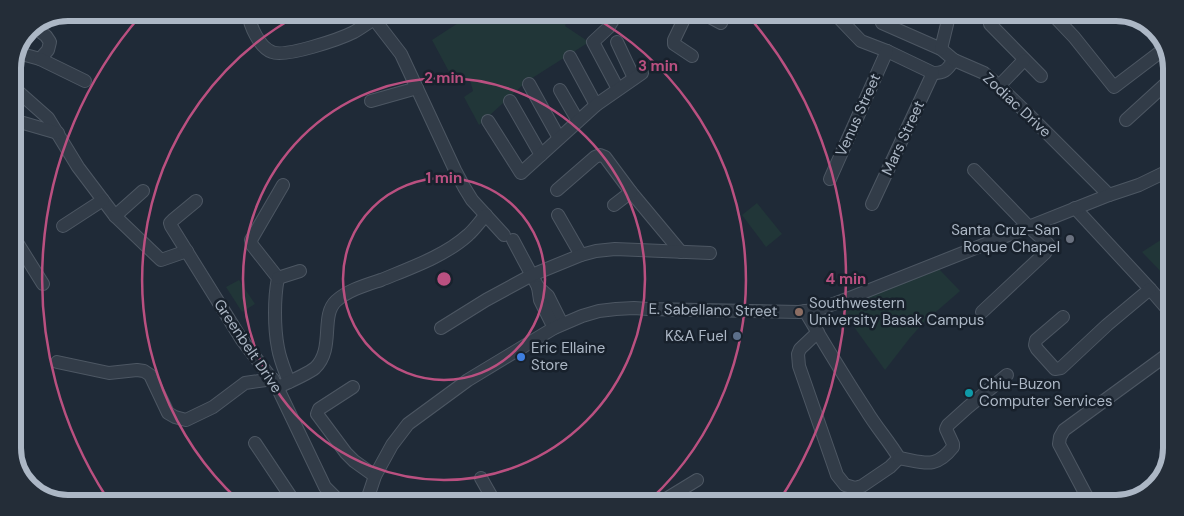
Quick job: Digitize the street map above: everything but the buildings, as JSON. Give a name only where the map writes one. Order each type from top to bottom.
[{"type":"street","points":[[250,21],[256,36],[268,49],[280,54],[342,37],[356,31],[365,21]]},
{"type":"street","points":[[374,21],[401,54],[454,170],[464,187],[472,200],[508,238],[538,287],[548,296],[558,326]]},
{"type":"street","points":[[612,21],[608,28],[593,42],[618,89]]},
{"type":"street","points":[[683,21],[674,44],[692,56]]},
{"type":"street","points":[[717,21],[721,23]]},
{"type":"street","points":[[841,21],[861,41],[933,73],[941,73],[954,60]]},
{"type":"street","name":"Zodiac Drive","points":[[883,21],[882,23],[941,49],[954,60],[984,73],[1108,195]]},
{"type":"street","points":[[941,49],[948,21]]},
{"type":"street","points":[[1060,21],[1114,87],[1160,54]]},
{"type":"street","points":[[990,24],[1041,76]]},
{"type":"street","points":[[40,31],[50,42],[48,50],[40,59]]},
{"type":"street","points":[[488,121],[521,173],[596,105],[638,75],[616,42]]},
{"type":"street","name":"Venus Street","points":[[830,179],[887,51]]},
{"type":"street","points":[[24,55],[40,59],[85,81]]},
{"type":"street","points":[[570,57],[596,105]]},
{"type":"street","points":[[999,86],[1024,60]]},
{"type":"street","name":"Mars Street","points":[[872,204],[933,73]]},
{"type":"street","points":[[529,84],[559,138]]},
{"type":"street","points":[[1126,120],[1163,86]]},
{"type":"street","points":[[372,101],[417,88]]},
{"type":"street","points":[[560,90],[578,121]]},
{"type":"street","points":[[21,94],[48,118],[78,167],[115,216],[161,260],[186,251]]},
{"type":"street","points":[[510,101],[540,155]]},
{"type":"street","points":[[21,122],[58,133]]},
{"type":"street","points":[[557,190],[595,157],[600,155],[605,157],[631,192],[681,252]]},
{"type":"street","points":[[974,170],[1048,244],[1045,253],[982,312]]},
{"type":"street","name":"E. Sabellano Street","points":[[369,495],[375,476],[392,445],[408,424],[468,380],[558,326],[582,316],[599,311],[634,308],[805,312],[852,297],[1108,195],[1139,185],[1163,173]]},
{"type":"street","points":[[280,383],[276,333],[276,291],[278,278],[252,245],[252,240],[283,185]]},
{"type":"street","points":[[115,216],[143,191]]},
{"type":"street","points":[[614,205],[631,192]]},
{"type":"street","points":[[63,226],[103,200]]},
{"type":"street","name":"Greenbelt Drive","points":[[196,201],[170,223],[171,226],[242,340],[280,383],[325,487],[333,495]]},
{"type":"street","points":[[1075,208],[1163,304]]},
{"type":"street","points":[[57,362],[109,373],[144,371],[150,375],[168,413],[186,420],[213,407],[245,383],[280,383],[315,368],[324,356],[330,312],[335,302],[345,294],[412,267],[452,247],[470,234],[486,215]]},
{"type":"street","points":[[558,215],[581,255]]},
{"type":"street","points":[[21,249],[43,284]]},
{"type":"street","points":[[441,328],[486,300],[532,275],[581,255],[615,249],[710,253]]},
{"type":"street","points":[[278,278],[300,271]]},
{"type":"street","points":[[1064,316],[1036,340],[1035,345],[1055,369],[1061,368],[1150,289]]},
{"type":"street","points":[[805,312],[867,412],[899,458],[928,463],[941,460],[954,444],[946,429],[948,425],[1007,375]]},
{"type":"street","points":[[818,332],[800,348],[798,354],[800,366],[837,475],[845,485],[855,488],[862,486],[890,467],[899,458]]},
{"type":"street","points":[[1086,495],[1059,444],[1060,436],[1064,430],[1163,358]]},
{"type":"street","points":[[353,387],[319,409],[317,414],[346,453],[375,476]]},
{"type":"street","points":[[255,443],[290,495]]},
{"type":"street","points":[[481,478],[491,495]]},
{"type":"street","points":[[676,495],[697,480]]},
{"type":"green space","points":[[461,21],[567,21],[565,26],[589,42],[526,82],[479,125],[464,97],[473,91],[470,80],[454,81],[432,40]]},
{"type":"green space","points":[[757,203],[782,234],[766,247],[742,215]]},
{"type":"green space","points":[[1163,238],[1163,274],[1142,252]]},
{"type":"green space","points":[[938,268],[960,291],[923,323],[885,370],[839,306]]},
{"type":"green space","points":[[239,280],[255,304],[242,312],[226,287]]},
{"type":"place","name":"Santa Cruz-San Roque Chapel","points":[[1070,239]]},
{"type":"place","name":"Southwestern University Basak Campus","points":[[799,312]]},
{"type":"place","name":"K&A Fuel","points":[[737,336]]},
{"type":"place","name":"Eric Ellaine Store","points":[[521,357]]},
{"type":"place","name":"Chiu-Buzon Computer Services","points":[[969,393]]}]
